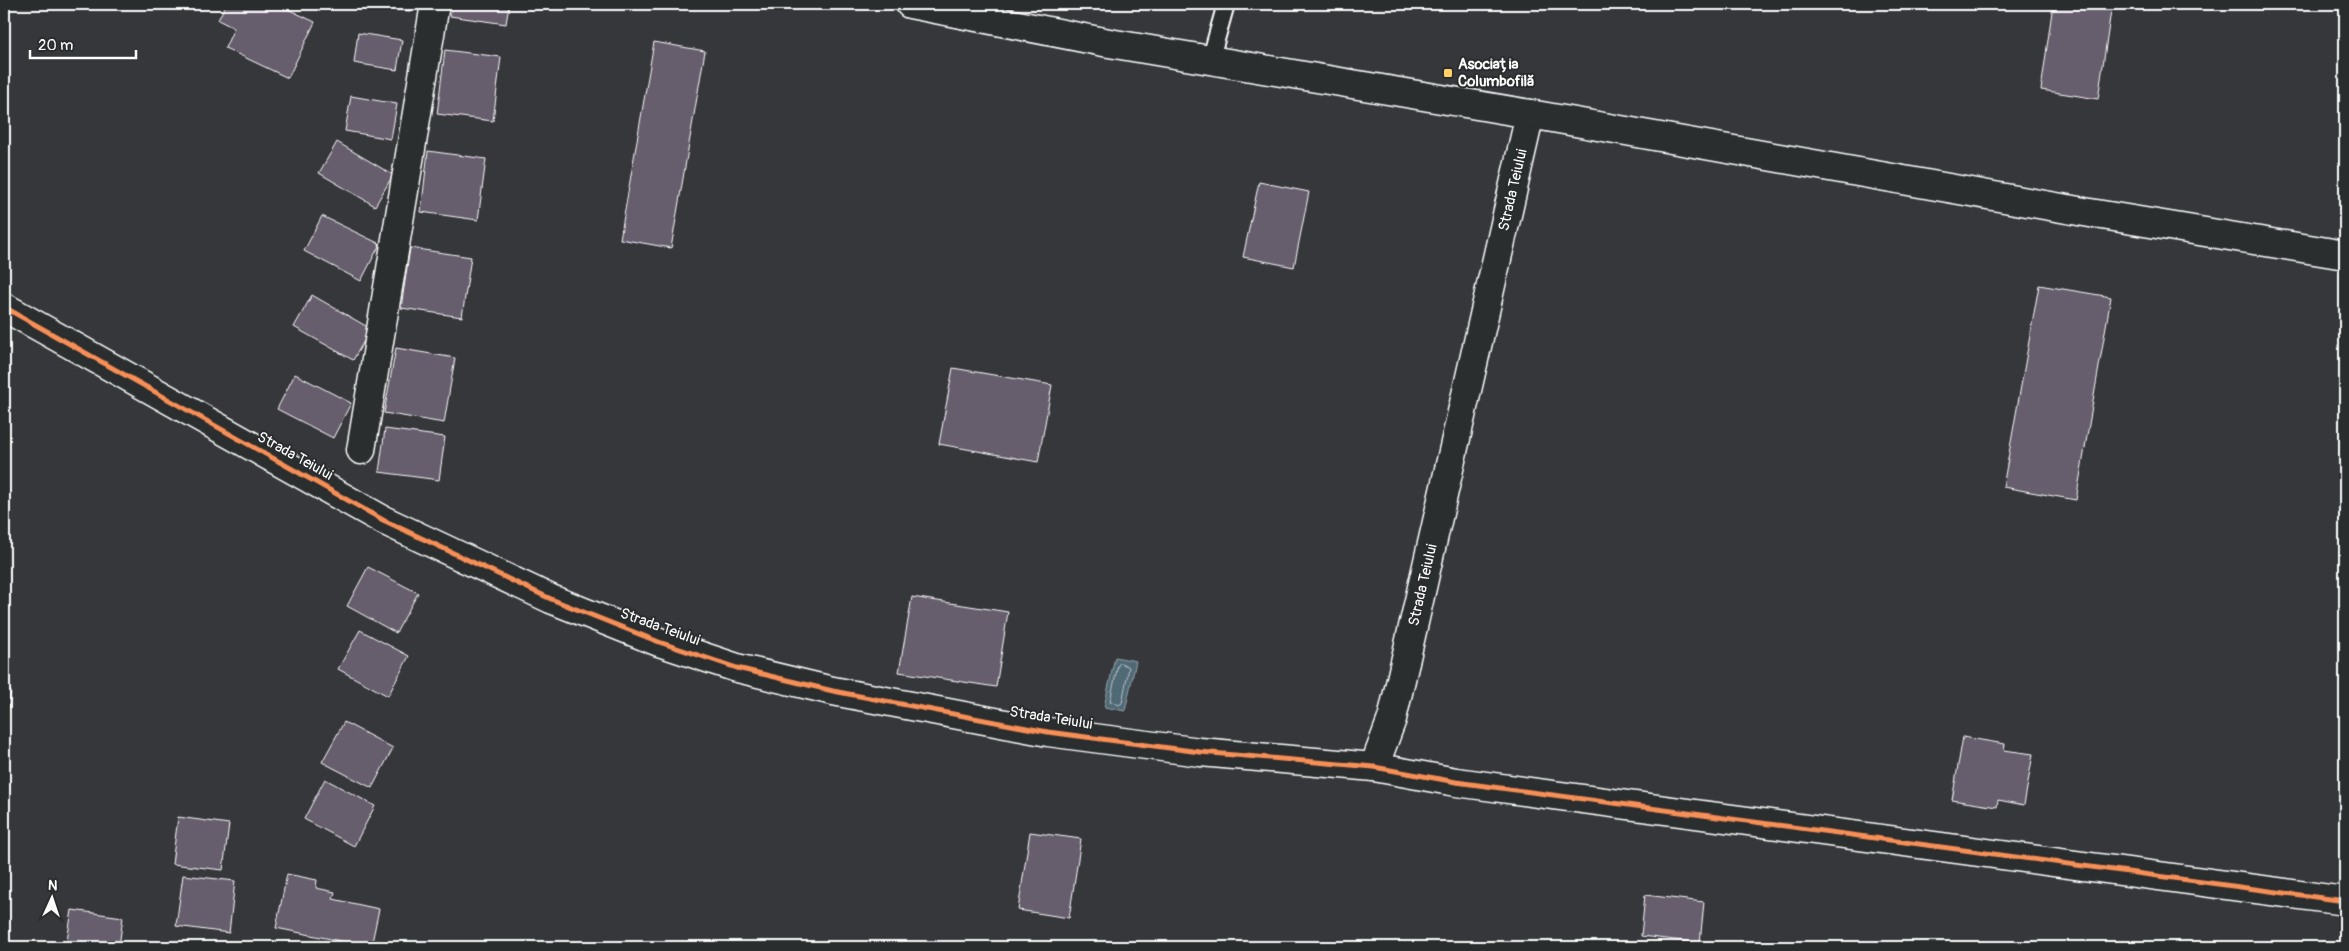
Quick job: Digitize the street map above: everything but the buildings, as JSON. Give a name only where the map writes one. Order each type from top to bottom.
[{"type":"street","points":[[361,450],[435,4]]},
{"type":"street","points":[[910,4],[1109,43],[1530,114],[2090,213],[2345,255]]},
{"type":"street","name":"Strada Teiului","points":[[4,307],[383,520],[551,599],[667,645],[737,668],[833,691],[1048,732],[1200,752],[1374,767],[1392,719],[1530,114]]},
{"type":"street","points":[[1374,767],[1466,784],[2345,900]]},
{"type":"lane","points":[[1210,60],[1226,4]]},
{"type":"water","points":[[1115,657],[1136,661],[1125,711],[1104,707]]},
{"type":"cycle path","points":[[4,307],[383,520],[551,599],[659,642],[737,668],[833,691],[1048,732],[1200,752],[1374,767],[1456,782],[2345,901]]},
{"type":"place","name":"Asociația Columbofilă","points":[[1448,73]]}]
